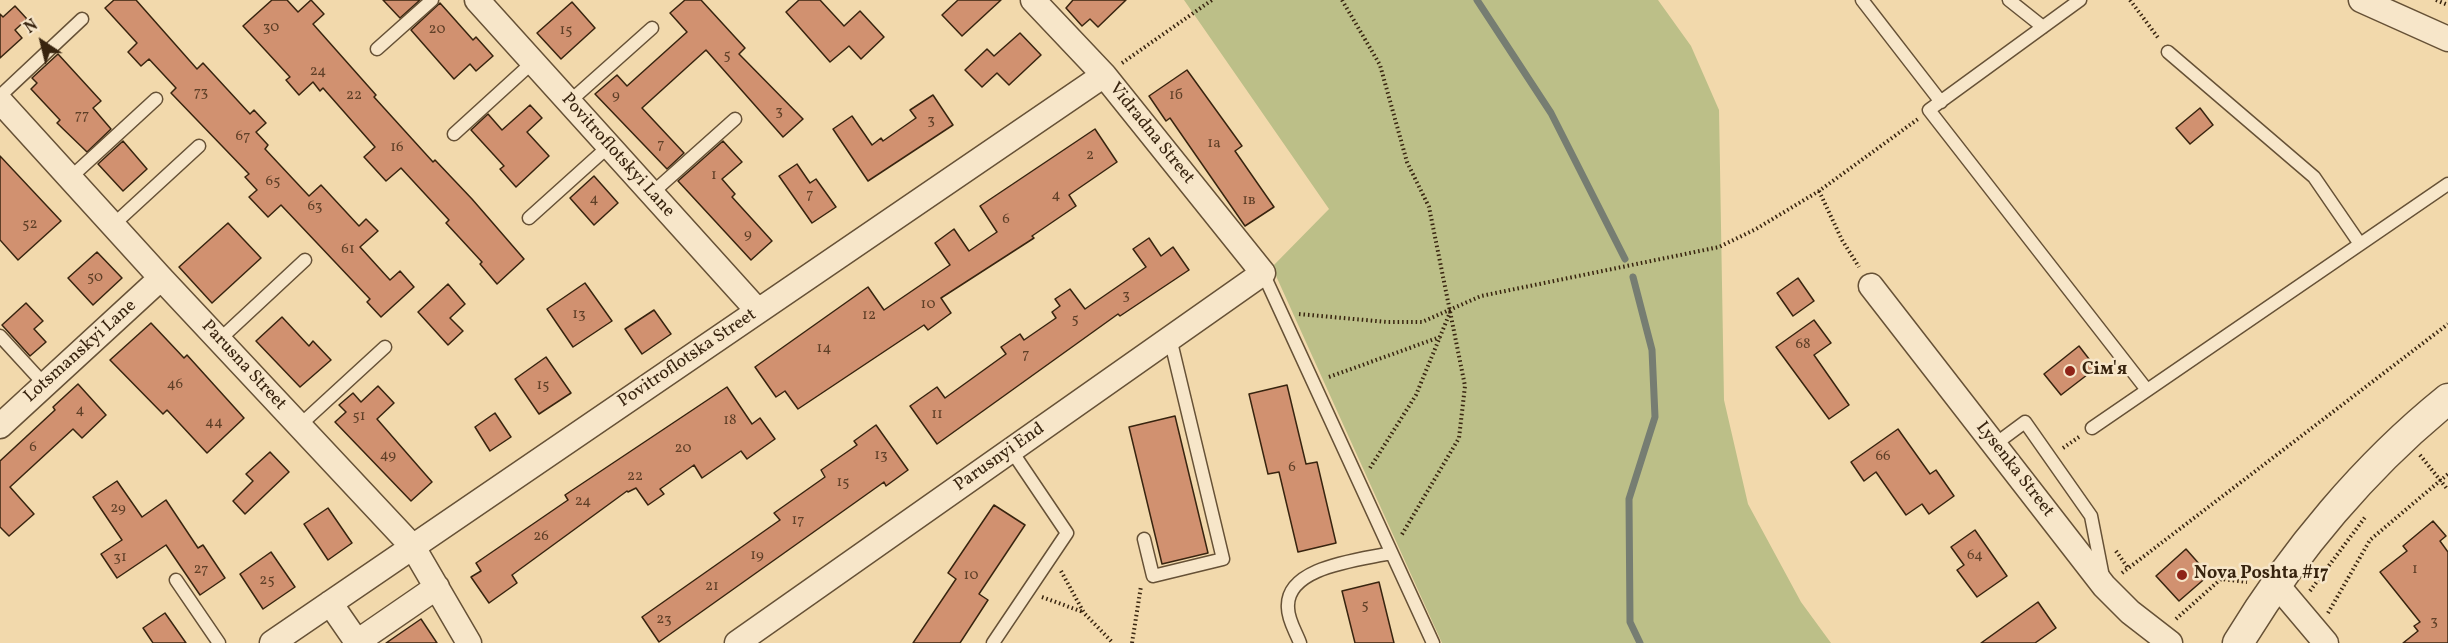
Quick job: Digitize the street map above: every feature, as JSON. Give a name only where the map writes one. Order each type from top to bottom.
[{"type":"street","name":"Vidradna Street","points":[[1033,0],[1104,75],[1263,273]]},
{"type":"street","points":[[2361,0],[2448,39]]},
{"type":"street","name":"Povitroflotskyi Lane","points":[[484,3],[533,62],[758,311]]},
{"type":"street","name":"Povitroflotska Street","points":[[272,643],[1104,75]]},
{"type":"street","name":"Parusna Street","points":[[0,101],[161,278],[413,547],[469,643]]},
{"type":"street","name":"Parusnyi End","points":[[737,643],[1263,273]]},
{"type":"street","name":"Lotsmanskyi Lane","points":[[0,426],[161,278]]},
{"type":"street","name":"Lysenka Street","points":[[1870,286],[2104,586],[2164,639]]},
{"type":"street","points":[[2238,643],[2277,585],[2366,472],[2404,434],[2448,399]]},
{"type":"street","points":[[2277,585],[2322,638]]},
{"type":"street","points":[[330,603],[357,642],[437,587]]},
{"type":"lane","points":[[377,49],[432,0]]},
{"type":"lane","points":[[1862,0],[1941,102]]},
{"type":"lane","points":[[2009,0],[2043,27]]},
{"type":"lane","points":[[2080,0],[1929,111],[2147,390]]},
{"type":"lane","points":[[0,96],[82,19]]},
{"type":"lane","points":[[569,102],[652,28]]},
{"type":"lane","points":[[2168,52],[2314,177],[2360,244]]},
{"type":"lane","points":[[454,134],[533,62]]},
{"type":"lane","points":[[70,178],[156,99]]},
{"type":"lane","points":[[651,194],[735,119]]},
{"type":"lane","points":[[113,225],[199,146]]},
{"type":"lane","points":[[529,218],[609,146]]},
{"type":"lane","points":[[2092,428],[2448,184]]},
{"type":"lane","points":[[219,340],[305,260]]},
{"type":"lane","points":[[1263,273],[1433,643]]},
{"type":"lane","points":[[0,336],[45,385]]},
{"type":"lane","points":[[1144,539],[1153,576],[1223,559],[1170,338]]},
{"type":"lane","points":[[300,425],[385,347]]},
{"type":"lane","points":[[1994,445],[2025,422],[2091,516],[2104,586]]},
{"type":"lane","points":[[993,643],[1067,533],[1011,450]]},
{"type":"lane","points":[[1300,643],[1287,605],[1289,594],[1302,577],[1391,553]]},
{"type":"lane","points":[[176,580],[219,643]]},
{"type":"path","points":[[1104,75],[1212,0]]},
{"type":"path","points":[[1342,0],[1380,65],[1407,162],[1429,207],[1452,310],[1465,386],[1459,438],[1391,553]]},
{"type":"path","points":[[2130,0],[2168,52]]},
{"type":"path","points":[[2436,0],[2448,5]]},
{"type":"path","points":[[1281,312],[1387,322],[1422,322],[1481,296],[1619,270],[1719,247],[1756,229],[1819,191],[1929,111]]},
{"type":"path","points":[[1819,191],[1842,240],[1870,286]]},
{"type":"path","points":[[1360,484],[1416,395],[1452,310]]},
{"type":"path","points":[[2104,586],[2448,324]]},
{"type":"path","points":[[1313,383],[1441,337]]},
{"type":"path","points":[[2050,457],[2092,428]]},
{"type":"path","points":[[2428,465],[2448,490]]},
{"type":"path","points":[[2322,638],[2370,540],[2448,474]]},
{"type":"path","points":[[2297,608],[2367,515]]},
{"type":"path","points":[[1052,555],[1084,613],[1113,643]]},
{"type":"path","points":[[2164,639],[2221,579]]},
{"type":"path","points":[[1132,643],[1141,586]]},
{"type":"path","points":[[1028,592],[1084,613]]},
{"type":"green space","points":[[1184,0],[1658,0],[1691,46],[1719,110],[1724,400],[1748,504],[1801,602],[1831,643],[1442,643],[1272,267],[1329,209]]},
{"type":"building","points":[[114,0],[136,0],[197,69],[203,63],[250,114],[254,110],[266,123],[256,132],[268,145],[265,149],[309,196],[321,185],[359,226],[366,219],[378,231],[360,247],[390,280],[400,271],[414,287],[381,317],[367,302],[370,299],[281,205],[268,217],[249,197],[257,190],[245,177],[249,174],[171,93],[176,88],[149,59],[141,66],[128,52],[137,43],[105,8]]},
{"type":"building","points":[[272,0],[287,0],[298,12],[311,0],[324,14],[313,24],[376,95],[374,97],[433,162],[435,160],[472,199],[524,259],[497,284],[480,264],[482,262],[446,223],[449,220],[401,168],[386,181],[364,157],[375,147],[323,88],[320,91],[313,82],[299,95],[286,80],[290,77],[243,26]]},
{"type":"building","points":[[383,0],[420,0],[400,18]]},
{"type":"building","points":[[685,0],[701,0],[745,48],[739,54],[803,119],[783,137],[706,50],[642,108],[684,153],[667,169],[595,94],[617,75],[627,86],[687,32],[670,13]]},
{"type":"building","points":[[799,0],[820,0],[844,26],[860,11],[884,37],[861,59],[849,46],[830,62],[786,12]]},
{"type":"building","points":[[958,0],[1001,0],[962,36],[942,15]]},
{"type":"building","points":[[1073,0],[1126,0],[1098,27],[1090,19],[1082,26],[1066,8]]},
{"type":"building","points":[[572,2],[595,28],[561,59],[537,33]]},
{"type":"building","points":[[440,3],[473,40],[476,37],[493,56],[476,71],[470,64],[454,79],[411,30]]},
{"type":"building","points":[[15,6],[27,19],[15,30],[22,38],[0,58],[0,14],[3,17]]},
{"type":"building","points":[[1020,33],[1041,55],[1009,85],[997,73],[982,87],[965,70],[987,49],[994,56]]},
{"type":"building","points":[[58,54],[101,101],[93,108],[111,129],[87,152],[57,123],[60,120],[31,89],[37,83],[32,78]]},
{"type":"building","points":[[1187,70],[1242,146],[1235,151],[1274,207],[1245,226],[1170,118],[1166,121],[1149,96]]},
{"type":"building","points":[[933,95],[953,125],[868,181],[833,129],[852,116],[872,145],[881,138],[883,141],[916,118],[910,110]]},
{"type":"building","points":[[530,105],[542,118],[527,132],[549,156],[516,187],[500,169],[504,166],[471,130],[488,114],[502,130]]},
{"type":"building","points":[[2200,108],[2213,125],[2190,144],[2176,128]]},
{"type":"building","points":[[1095,129],[1117,162],[1069,195],[1076,206],[1032,236],[1034,238],[941,298],[951,313],[928,330],[924,325],[798,409],[785,391],[776,397],[755,367],[868,287],[884,310],[950,265],[935,243],[954,229],[969,251],[997,232],[980,206]]},
{"type":"building","points":[[123,141],[147,169],[123,191],[98,164]]},
{"type":"building","points":[[723,141],[742,162],[722,179],[735,194],[732,197],[772,241],[751,260],[678,181]]},
{"type":"building","points":[[0,156],[61,221],[18,260],[0,240]]},
{"type":"building","points":[[797,164],[810,183],[816,179],[836,207],[812,223],[779,176]]},
{"type":"building","points":[[594,176],[618,203],[594,225],[570,198]]},
{"type":"building","points":[[228,223],[261,258],[212,303],[179,267]]},
{"type":"building","points":[[1149,238],[1161,256],[1173,247],[1189,270],[1120,316],[1118,314],[937,444],[910,406],[937,387],[945,398],[1006,354],[1001,347],[1020,334],[1024,340],[1056,318],[1052,312],[1060,306],[1055,299],[1070,289],[1085,309],[1146,267],[1133,249]]},
{"type":"building","points":[[97,252],[122,278],[93,305],[68,278]]},
{"type":"building","points":[[1798,278],[1814,301],[1793,316],[1777,293]]},
{"type":"building","points":[[585,283],[612,321],[573,347],[547,309]]},
{"type":"building","points":[[448,284],[465,304],[450,318],[463,331],[448,345],[418,312]]},
{"type":"building","points":[[26,303],[43,321],[34,329],[46,342],[30,356],[2,325]]},
{"type":"building","points":[[654,310],[671,334],[642,354],[625,329]]},
{"type":"building","points":[[282,317],[309,346],[313,341],[331,360],[300,387],[256,341]]},
{"type":"building","points":[[1814,320],[1831,343],[1814,355],[1849,405],[1829,419],[1776,347]]},
{"type":"building","points":[[151,323],[184,358],[187,355],[244,418],[207,453],[167,410],[163,414],[110,360]]},
{"type":"building","points":[[2079,346],[2096,368],[2061,395],[2044,374]]},
{"type":"building","points":[[546,357],[571,393],[539,414],[515,379]]},
{"type":"building","points":[[78,384],[106,415],[82,438],[73,429],[10,487],[34,514],[9,536],[0,527],[0,461],[55,410],[53,407]]},
{"type":"building","points":[[1287,385],[1306,464],[1317,462],[1336,543],[1298,552],[1279,472],[1268,474],[1249,394]]},
{"type":"building","points":[[378,386],[394,403],[377,419],[432,482],[411,501],[335,422],[346,412],[339,405],[353,393],[361,402]]},
{"type":"building","points":[[727,387],[752,424],[760,418],[775,439],[747,459],[741,451],[702,478],[694,465],[660,489],[664,494],[648,505],[636,488],[627,491],[512,575],[517,583],[489,603],[471,577],[481,571],[476,563],[568,500],[565,495]]},
{"type":"building","points":[[495,413],[511,437],[490,451],[475,427]]},
{"type":"building","points":[[1175,416],[1208,553],[1162,564],[1129,427]]},
{"type":"building","points":[[876,425],[908,470],[886,486],[884,482],[659,642],[642,617],[780,520],[774,513],[825,477],[821,470],[857,445],[854,441]]},
{"type":"building","points":[[1898,429],[1930,474],[1936,470],[1954,496],[1929,514],[1922,504],[1906,515],[1876,472],[1864,481],[1851,462]]},
{"type":"building","points":[[270,452],[289,472],[245,514],[233,501],[253,481],[246,474]]},
{"type":"building","points":[[117,481],[142,517],[166,500],[198,548],[203,545],[225,578],[200,595],[166,545],[117,578],[101,554],[122,540],[93,497]]},
{"type":"building","points":[[994,505],[1025,525],[979,594],[988,600],[960,643],[913,643],[956,579],[948,573]]},
{"type":"building","points":[[328,508],[352,543],[328,560],[304,524]]},
{"type":"building","points":[[2433,521],[2446,536],[2440,541],[2448,552],[2448,643],[2403,643],[2418,631],[2414,626],[2420,622],[2380,572],[2407,551],[2403,546]]},
{"type":"building","points":[[1975,530],[2007,576],[1977,597],[1957,570],[1964,565],[1951,547]]},
{"type":"building","points":[[2186,549],[2209,575],[2179,601],[2156,576]]},
{"type":"building","points":[[271,552],[295,587],[263,609],[240,574]]},
{"type":"building","points":[[1379,582],[1394,643],[1355,643],[1342,591]]},
{"type":"building","points":[[2038,602],[2056,628],[2035,643],[1981,643]]},
{"type":"building","points":[[165,613],[186,643],[153,643],[143,628]]},
{"type":"building","points":[[421,619],[437,643],[386,643]]},
{"type":"waterway","points":[[1477,0],[1551,113],[1625,259]]},
{"type":"waterway","points":[[1633,277],[1652,350],[1655,417],[1629,499],[1630,622],[1640,643]]},
{"type":"place","name":"Сім'я","points":[[2070,371]]},
{"type":"place","name":"Nova Poshta #17","points":[[2182,575]]}]
